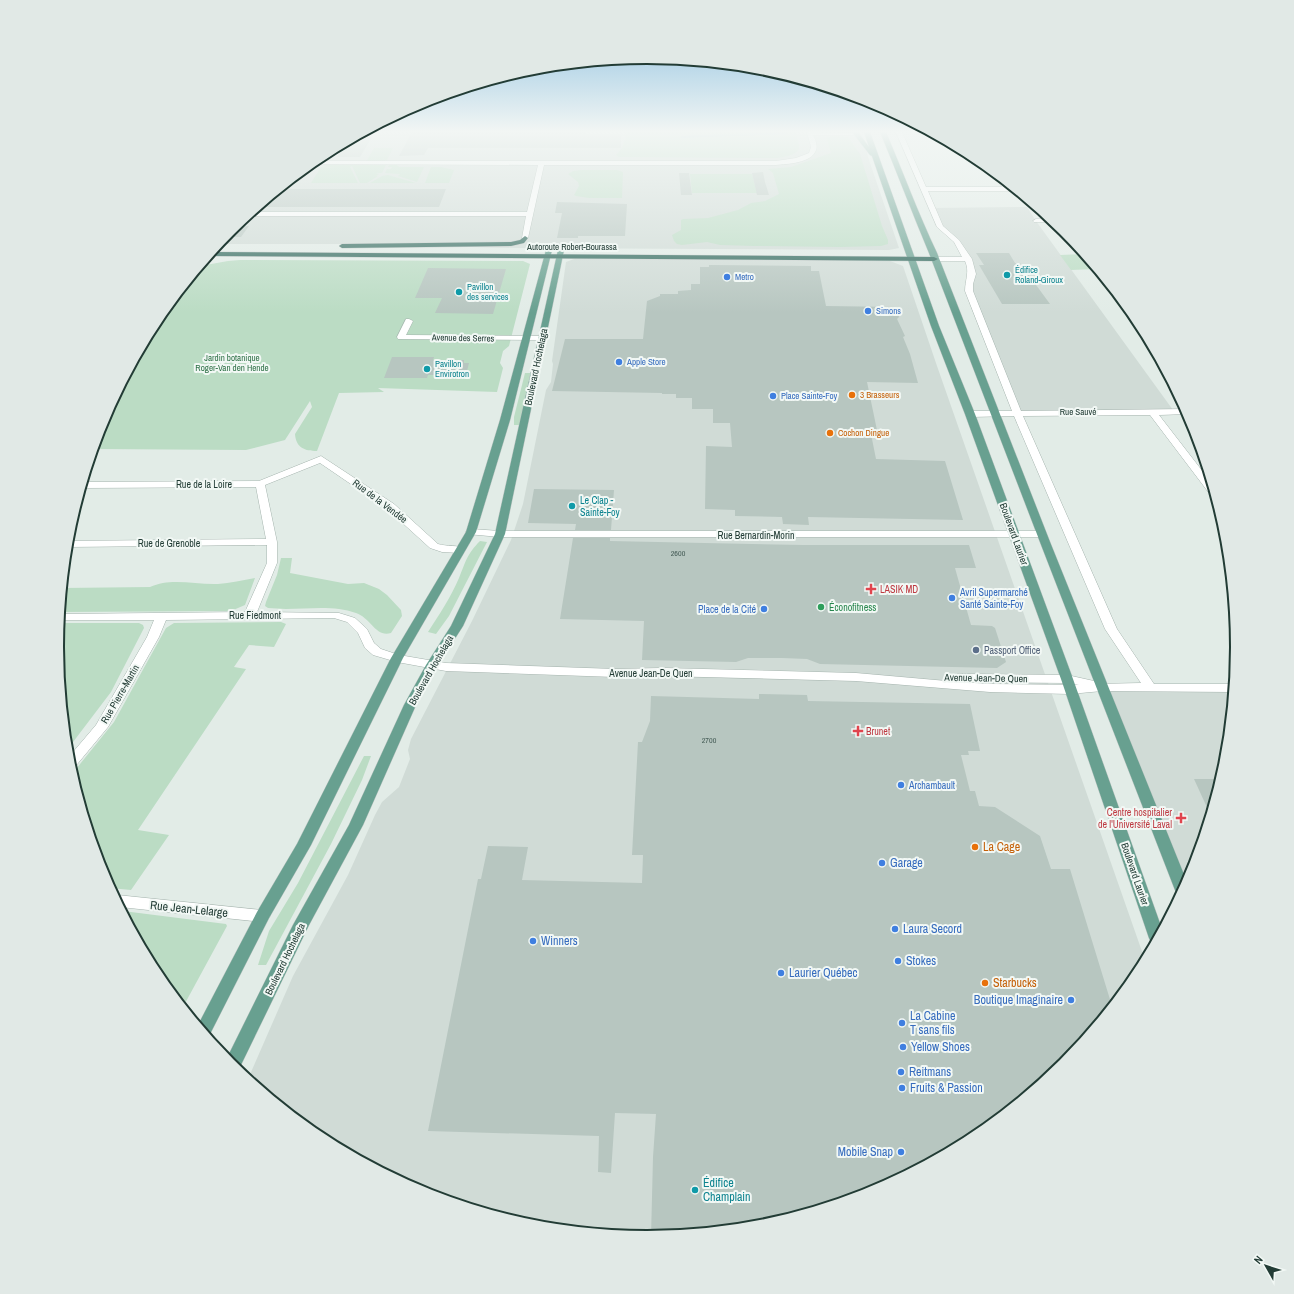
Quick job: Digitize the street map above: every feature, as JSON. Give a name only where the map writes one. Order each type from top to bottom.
[{"type":"highway","points":[[337,246],[511,244],[522,242],[525,238]]},
{"type":"highway","name":"Autoroute Robert-Bourassa","points":[[224,247],[300,247],[548,253]]},
{"type":"highway","points":[[300,247],[315,247]]},
{"type":"highway","name":"Autoroute Robert-Bourassa","points":[[217,254],[561,253],[933,256]]},
{"type":"highway","points":[[211,261],[239,257],[305,254]]},
{"type":"main road","name":"Boulevard Laurier","points":[[888,192],[935,326],[970,414],[1069,685],[1155,933]]},
{"type":"main road","points":[[908,192],[913,209],[933,256],[1041,534],[1180,883]]},
{"type":"main road","name":"Boulevard Hochelaga","points":[[205,1027],[262,916],[304,845],[397,658],[471,532],[505,420],[548,253]]},
{"type":"main road","name":"Boulevard Hochelaga","points":[[235,1059],[301,925],[356,825],[410,705],[432,665],[457,626],[500,534],[561,253]]},
{"type":"street","points":[[525,238],[535,192]]},
{"type":"street","points":[[925,192],[940,227],[957,241],[966,257],[972,274],[969,284],[969,291],[1028,441],[1111,629],[1149,686]]},
{"type":"street","points":[[258,214],[531,214]]},
{"type":"street","points":[[1036,221],[1044,221]]},
{"type":"street","points":[[933,256],[966,257]]},
{"type":"street","name":"Avenue des Serres","points":[[409,321],[401,337],[542,338]]},
{"type":"street","points":[[1152,412],[1206,481]]},
{"type":"street","name":"Rue Sauvé","points":[[970,414],[1181,412]]},
{"type":"street","name":"Rue de la Loire","points":[[87,485],[260,484],[321,459]]},
{"type":"street","name":"Rue de la Vendée","points":[[321,459],[390,506],[434,546],[442,549],[460,550]]},
{"type":"street","points":[[250,615],[272,563],[272,542],[260,484]]},
{"type":"street","name":"Rue Bernardin-Morin","points":[[471,532],[500,534],[1041,534]]},
{"type":"street","name":"Rue de Grenoble","points":[[73,544],[272,542]]},
{"type":"street","name":"Rue Fiedmont","points":[[65,617],[250,615],[336,616],[351,620],[363,632],[369,645],[377,652],[397,658],[432,665]]},
{"type":"street","name":"Rue Pierre-Martin","points":[[75,758],[100,727],[153,637],[161,617]]},
{"type":"street","name":"Avenue Jean-De Quen","points":[[432,665],[446,667],[615,673],[663,672],[870,677],[990,688],[1069,685],[1229,688]]},
{"type":"street","name":"Rue Jean-Lelarge","points":[[122,902],[262,916]]},
{"type":"shaded area","points":[[282,192],[880,192],[899,248],[889,250],[515,248],[346,244],[227,244]]},
{"type":"shaded area","points":[[1027,207],[1173,410],[1017,413],[969,291],[971,277],[960,245],[944,230],[931,208]]},
{"type":"shaded area","points":[[574,259],[890,261],[903,266],[1143,954],[1110,1002],[1059,1059],[1002,1110],[971,1132],[905,1170],[870,1186],[798,1210],[761,1219],[685,1229],[609,1229],[533,1219],[496,1210],[424,1186],[355,1152],[292,1110],[250,1073],[293,976],[348,875],[375,815],[382,802],[399,787],[410,759],[408,750],[411,739],[472,621],[511,540],[523,504],[546,390],[551,382],[552,361],[566,262]]},
{"type":"shaded area","name":"Centre hospitalier de l'Université Laval","points":[[1229,688],[1219,761],[1210,798],[1199,834],[1180,883],[1103,691]]},
{"type":"green space","points":[[575,192],[622,192],[622,198],[589,198],[574,195]]},
{"type":"green space","points":[[692,192],[757,193],[692,193]]},
{"type":"green space","points":[[779,192],[872,192],[888,240],[888,244],[881,246],[841,247],[720,245],[707,242],[682,245],[677,244],[674,241],[672,235],[681,230],[681,220],[683,219],[708,218],[738,210],[751,203],[765,201],[779,194]]},
{"type":"green space","points":[[1077,254],[1090,269],[1071,270],[1060,255]]},
{"type":"green space","name":"Jardin botanique Roger-Van den Hende","points":[[228,261],[523,261],[530,264],[509,346],[503,351],[500,363],[503,368],[497,392],[378,388],[384,392],[339,393],[317,451],[305,449],[299,446],[295,434],[312,407],[310,401],[285,440],[246,450],[99,449],[108,424],[124,389],[142,355],[162,323],[184,292],[208,265]]},
{"type":"green space","points":[[525,373],[531,373],[520,425],[514,425],[514,417]]},
{"type":"green space","points":[[480,541],[487,542],[449,616],[436,634],[428,632],[445,606],[469,554]]},
{"type":"green space","points":[[281,558],[292,558],[290,573],[348,584],[364,583],[379,589],[401,610],[402,616],[391,633],[386,634],[381,633],[366,619],[356,613],[339,609],[268,608],[265,606],[266,602],[277,575]]},
{"type":"green space","points":[[255,578],[245,605],[231,611],[65,612],[67,588],[150,587],[166,582],[218,584]]},
{"type":"green space","points":[[281,622],[286,624],[274,647],[249,645],[234,667],[246,669],[138,830],[169,835],[131,890],[117,889],[95,834],[77,768],[114,722],[166,628],[174,623]]},
{"type":"green space","points":[[65,623],[139,623],[143,625],[144,628],[111,692],[72,743],[65,685]]},
{"type":"green space","points":[[364,756],[371,756],[362,780],[331,844],[266,965],[258,965],[269,931],[298,883]]},
{"type":"green space","points":[[128,912],[226,924],[227,926],[185,1003],[162,971]]},
{"type":"building","points":[[282,192],[445,192],[439,207],[265,207]]},
{"type":"building","points":[[681,192],[692,192],[692,195],[681,195]]},
{"type":"building","points":[[756,192],[768,192],[769,195],[757,195]]},
{"type":"building","points":[[557,202],[627,204],[625,236],[578,236],[578,238],[557,238],[562,213],[555,213]]},
{"type":"building","points":[[244,226],[249,226],[241,237],[233,237],[235,235]]},
{"type":"building","name":"Édifice Roland-Giroux","points":[[976,253],[1009,253],[1015,263],[1020,263],[1050,304],[1002,304],[979,265],[984,265]]},
{"type":"building","name":"Place Sainte-Foy","points":[[709,265],[811,266],[811,271],[819,271],[826,306],[896,307],[899,317],[897,319],[905,336],[903,337],[910,354],[918,383],[867,382],[878,435],[871,434],[876,459],[945,461],[963,520],[808,517],[809,525],[783,524],[782,517],[735,516],[735,510],[705,509],[706,446],[732,447],[730,423],[713,423],[713,409],[692,409],[692,398],[676,398],[676,394],[552,391],[565,339],[643,339],[647,301],[660,296],[660,294],[678,294],[678,291],[691,290],[691,284],[700,284],[700,267],[709,267]]},
{"type":"building","name":"Pavillon des services","points":[[428,268],[506,269],[493,314],[435,313],[442,298],[415,298]]},
{"type":"building","name":"Pavillon Envirotron","points":[[392,357],[434,357],[433,360],[464,360],[464,363],[469,363],[466,375],[428,375],[427,378],[384,378]]},
{"type":"building","name":"Le Clap - Sainte-Foy","points":[[534,489],[614,490],[611,530],[575,530],[576,524],[528,523]]},
{"type":"building","name":"Place de la Cité","points":[[573,538],[610,538],[610,541],[803,545],[969,545],[976,568],[955,568],[971,625],[992,626],[995,628],[1006,662],[997,668],[820,664],[807,659],[782,658],[748,658],[736,662],[642,660],[644,621],[560,619]]},
{"type":"building","name":"Laurier Québec","points":[[759,694],[807,695],[808,701],[970,704],[980,751],[968,751],[969,755],[961,755],[970,791],[975,791],[979,806],[995,807],[1040,836],[1051,869],[1070,869],[1110,1002],[1059,1059],[1002,1110],[971,1132],[905,1170],[870,1186],[798,1210],[761,1219],[685,1229],[651,1230],[653,1157],[656,1114],[615,1113],[611,1173],[598,1172],[599,1136],[428,1131],[478,879],[481,879],[488,846],[528,847],[522,880],[642,883],[643,855],[632,855],[638,742],[642,742],[650,721],[651,696],[759,699]]},
{"type":"building","points":[[1194,779],[1215,779],[1207,808]]},
{"type":"place","name":"Édifice Roland-Giroux","points":[[1007,275]]},
{"type":"place","name":"Metro","points":[[727,277]]},
{"type":"place","name":"Pavillon des services","points":[[459,292]]},
{"type":"place","name":"Simons","points":[[868,311]]},
{"type":"place","name":"Apple Store","points":[[619,362]]},
{"type":"place","name":"Pavillon Envirotron","points":[[427,369]]},
{"type":"place","name":"3 Brasseurs","points":[[852,395]]},
{"type":"place","name":"Place Sainte-Foy","points":[[773,396]]},
{"type":"place","name":"Cochon Dingue","points":[[830,433]]},
{"type":"place","name":"Le Clap - Sainte-Foy","points":[[572,506]]},
{"type":"place","name":"LASIK MD","points":[[871,589]]},
{"type":"place","name":"Avril Supermarché Santé Sainte-Foy","points":[[952,598]]},
{"type":"place","name":"Éconofitness","points":[[821,607]]},
{"type":"place","name":"Place de la Cité","points":[[764,609]]},
{"type":"place","name":"Passport Office","points":[[976,650]]},
{"type":"place","name":"Brunet","points":[[858,731]]},
{"type":"place","name":"Archambault","points":[[901,785]]},
{"type":"place","name":"Centre hospitalier de l'Université Laval","points":[[1181,818]]},
{"type":"place","name":"La Cage","points":[[975,847]]},
{"type":"place","name":"Garage","points":[[882,863]]},
{"type":"place","name":"Laura Secord","points":[[895,929]]},
{"type":"place","name":"Winners","points":[[533,941]]},
{"type":"place","name":"Stokes","points":[[898,961]]},
{"type":"place","name":"Laurier Québec","points":[[781,973]]},
{"type":"place","name":"Starbucks","points":[[985,983]]},
{"type":"place","name":"Boutique Imaginaire","points":[[1071,1000]]},
{"type":"place","name":"La Cabine T sans fils","points":[[902,1023]]},
{"type":"place","name":"Yellow Shoes","points":[[903,1047]]},
{"type":"place","name":"Reitmans","points":[[901,1072]]},
{"type":"place","name":"Fruits & Passion","points":[[902,1088]]},
{"type":"place","name":"Mobile Snap","points":[[901,1152]]},
{"type":"place","name":"Édifice Champlain","points":[[695,1190]]}]
